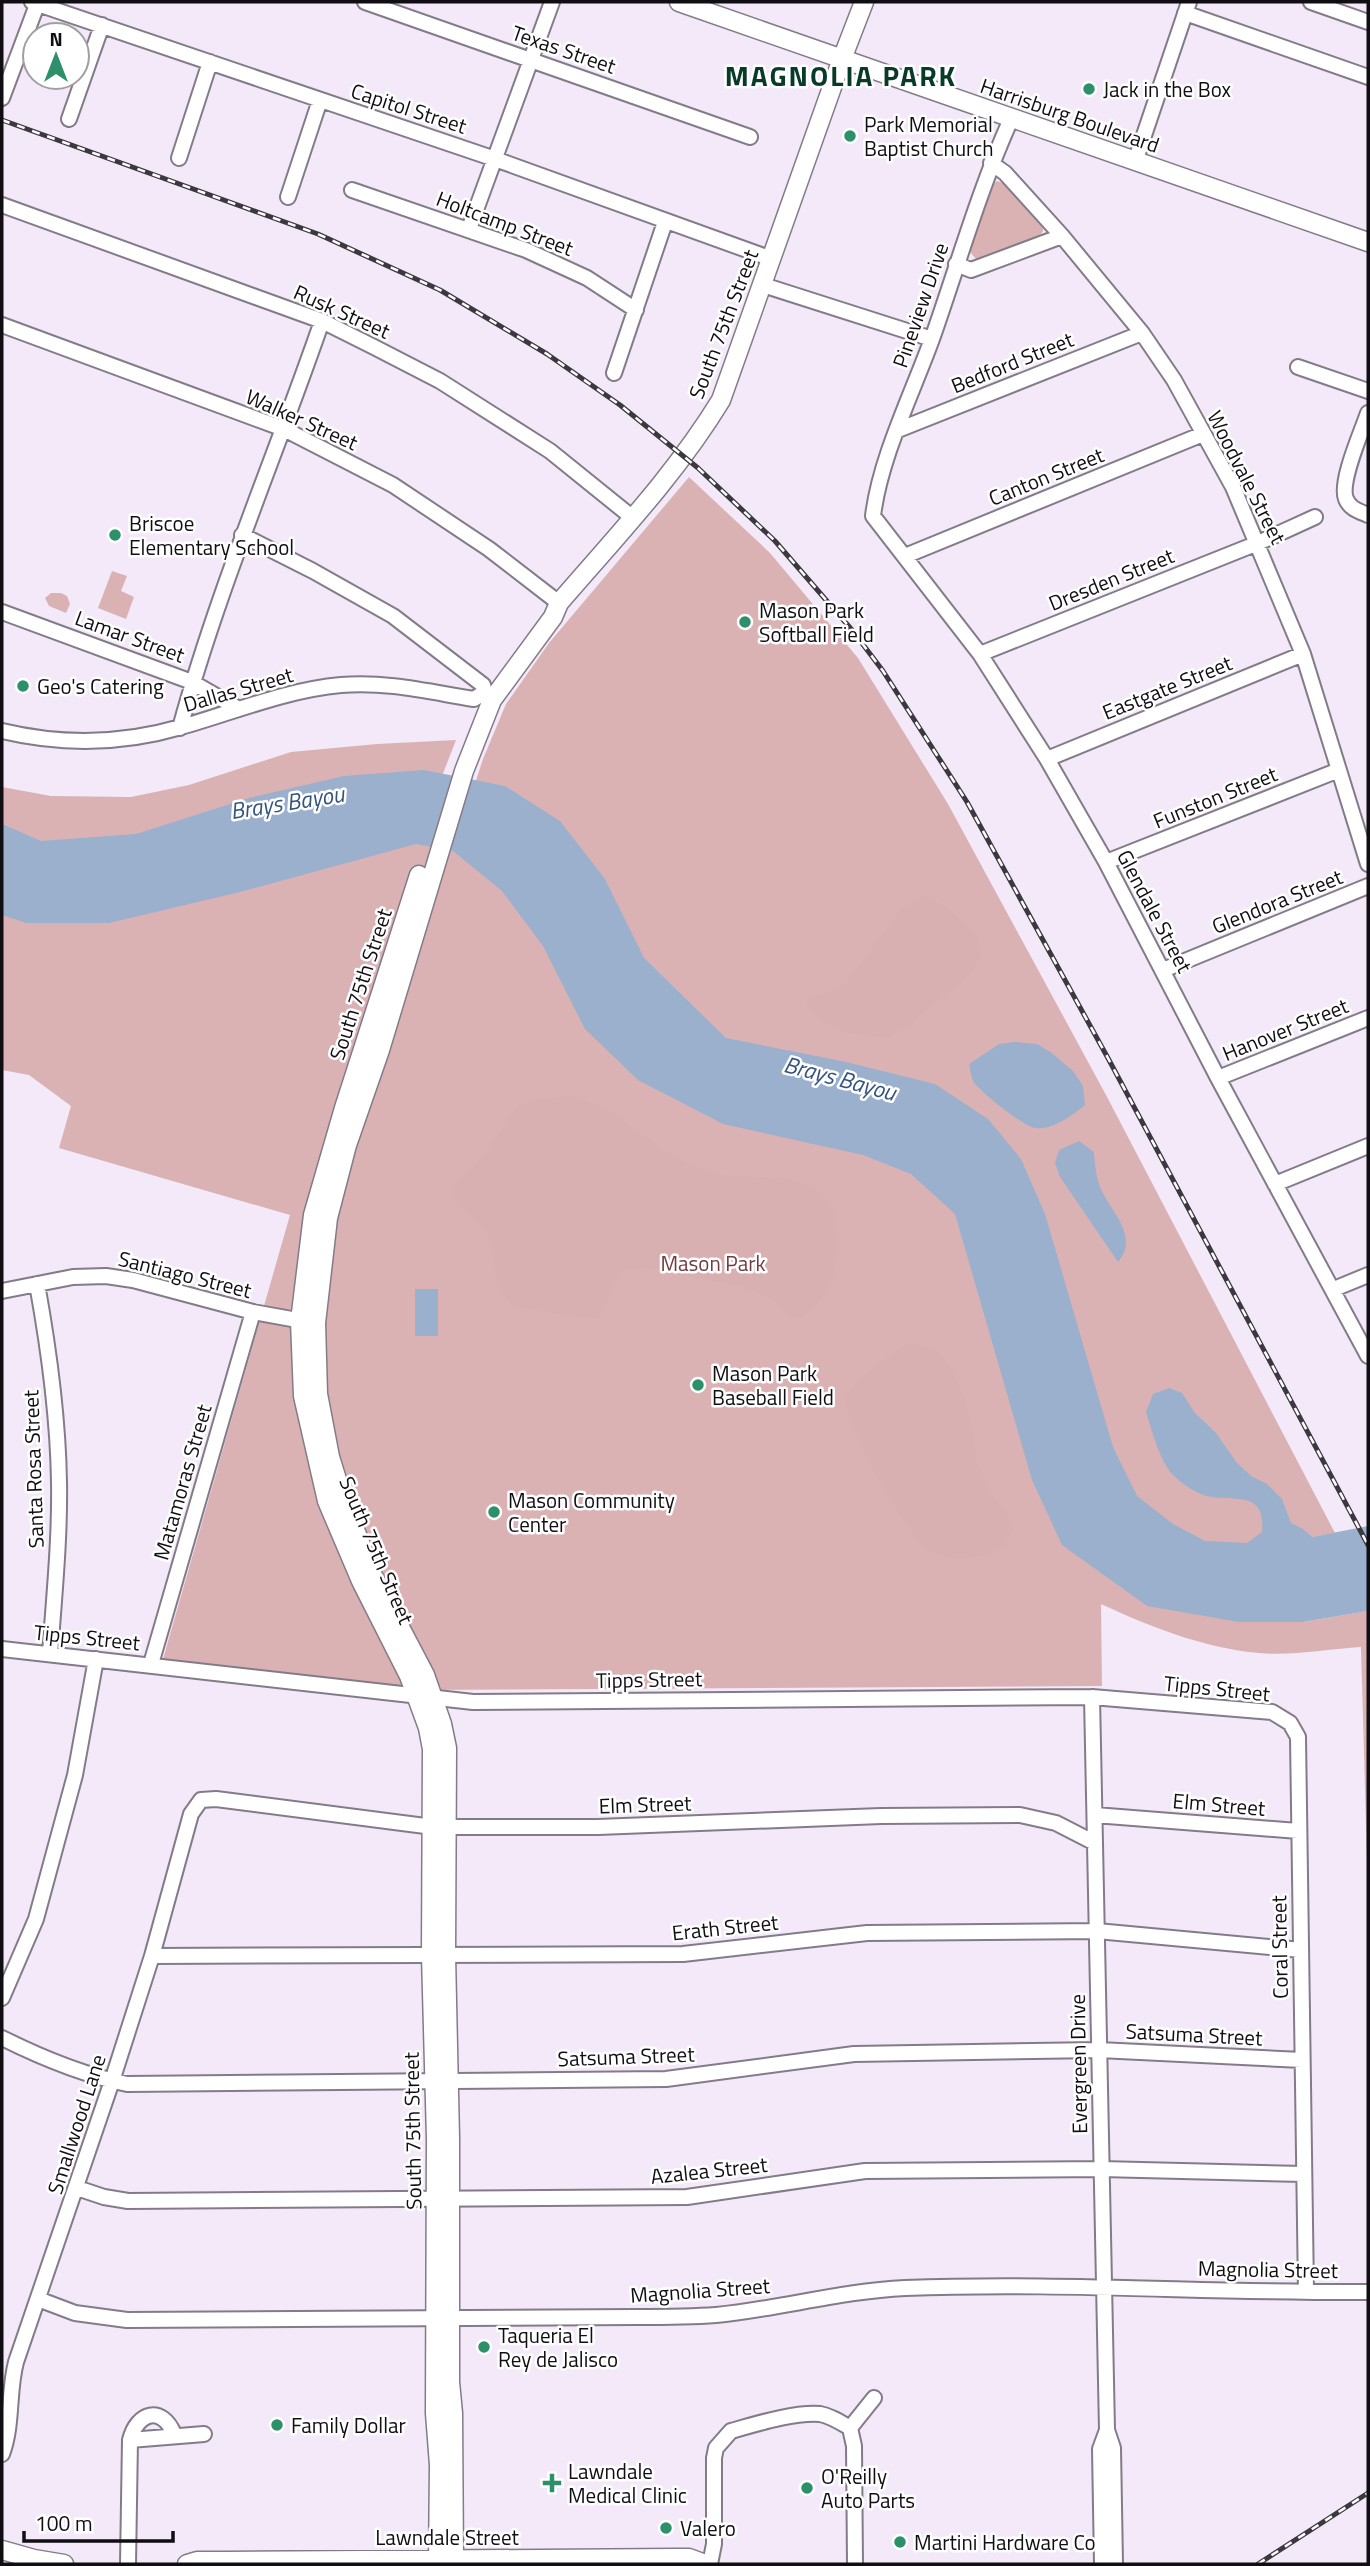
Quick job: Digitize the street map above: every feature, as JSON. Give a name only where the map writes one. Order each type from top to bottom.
[{"type":"main road","name":"Harrisburg Boulevard","points":[[679,2],[1368,242]]},
{"type":"main road","name":"South 75th Street","points":[[465,754],[492,700],[553,617],[559,603],[702,433],[721,400],[864,2]]},
{"type":"main road","name":"South 75th Street","points":[[446,2562],[439,1955],[440,1827],[447,1748],[442,1724],[425,1697],[425,1675],[334,1499],[330,1457],[308,1322],[328,1219],[347,1145],[380,1050],[426,871],[485,692],[548,608],[559,603]]},
{"type":"main road","points":[[2,2550],[64,2564]]},
{"type":"main road","name":"Lawndale Street","points":[[187,2564],[217,2561],[446,2562],[677,2558],[689,2558],[708,2564]]},
{"type":"street","points":[[2,98],[36,2]]},
{"type":"street","name":"Capitol Street","points":[[36,2],[495,159],[772,259]]},
{"type":"street","name":"Texas Street","points":[[365,2],[750,137]]},
{"type":"street","points":[[469,229],[552,2]]},
{"type":"street","points":[[1311,2],[1368,22]]},
{"type":"street","points":[[1135,162],[1187,7],[1368,77]]},
{"type":"street","points":[[69,119],[102,25]]},
{"type":"street","points":[[179,158],[210,62]]},
{"type":"street","points":[[288,197],[320,100]]},
{"type":"street","name":"Pineview Drive","points":[[874,506],[991,163],[1011,119]]},
{"type":"street","name":"Woodvale Street","points":[[991,163],[1005,173],[1062,236],[1142,333],[1174,380],[1233,487],[1303,654],[1368,863]]},
{"type":"street","name":"Holtcamp Street","points":[[352,190],[526,250],[587,278],[636,310]]},
{"type":"street","name":"Rusk Street","points":[[2,205],[322,321],[462,395],[550,451],[632,518]]},
{"type":"street","points":[[614,373],[665,222]]},
{"type":"street","points":[[956,264],[971,270],[1062,236]]},
{"type":"street","points":[[763,285],[932,339]]},
{"type":"street","points":[[180,728],[192,682],[242,536],[322,321]]},
{"type":"street","name":"Walker Street","points":[[2,325],[284,429],[393,485],[489,549],[559,603]]},
{"type":"street","name":"Bedford Street","points":[[898,430],[1142,333]]},
{"type":"street","points":[[1298,368],[1368,391]]},
{"type":"street","points":[[1368,413],[1344,488],[1350,506],[1368,514]]},
{"type":"street","name":"Canton Street","points":[[905,556],[1203,434]]},
{"type":"street","name":"Glendale Street","points":[[874,506],[873,516],[981,654],[1047,759],[1106,862],[1218,1079],[1368,1356]]},
{"type":"street","name":"Dresden Street","points":[[981,654],[1258,543],[1315,517]]},
{"type":"street","points":[[242,536],[313,571],[393,616],[483,685],[485,692]]},
{"type":"street","name":"Lamar Street","points":[[2,612],[192,682],[239,709]]},
{"type":"street","name":"Eastgate Street","points":[[1047,759],[1303,654]]},
{"type":"street","name":"Dallas Street","points":[[2,731],[51,740],[99,741],[137,737],[180,728],[298,692],[343,685],[396,686],[474,699],[485,692]]},
{"type":"street","name":"Funston Street","points":[[1106,862],[1339,770]]},
{"type":"street","name":"Glendora Street","points":[[1163,970],[1368,886]]},
{"type":"street","name":"Hanover Street","points":[[1218,1079],[1368,1018]]},
{"type":"street","points":[[1275,1184],[1368,1146]]},
{"type":"street","points":[[1334,1289],[1368,1275]]},
{"type":"street","name":"Santiago Street","points":[[2,1291],[73,1277],[106,1276],[133,1280],[253,1312],[308,1322]]},
{"type":"street","name":"Santa Rosa Street","points":[[37,1284],[53,1387],[59,1483],[50,1654]]},
{"type":"street","name":"Matamoras Street","points":[[151,1664],[253,1312]]},
{"type":"street","name":"Tipps Street","points":[[2,1649],[473,1702],[1092,1697],[1272,1712],[1290,1723],[1292,1728]]},
{"type":"street","points":[[2,1998],[36,1919],[75,1775],[96,1659]]},
{"type":"street","name":"Evergreen Drive","points":[[1092,1697],[1107,2430],[1113,2448],[1102,2564]]},
{"type":"street","name":"Coral Street","points":[[1292,1728],[1298,1737],[1306,2292]]},
{"type":"street","name":"Elm Street","points":[[196,1807],[201,1800],[216,1799],[440,1827],[598,1827],[881,1816],[1020,1815],[1056,1823],[1095,1843]]},
{"type":"street","name":"Smallwood Lane","points":[[2,2454],[8,2429],[12,2379],[112,2081],[152,1956],[191,1814],[196,1807]]},
{"type":"street","name":"Elm Street","points":[[1095,1815],[1298,1831]]},
{"type":"street","name":"Erath Street","points":[[152,1956],[683,1954],[867,1933],[1097,1931],[1301,1950]]},
{"type":"street","name":"Satsuma Street","points":[[2,2038],[52,2061],[127,2084],[666,2079],[854,2054],[1099,2050],[1302,2060]]},
{"type":"street","name":"Azalea Street","points":[[77,2188],[128,2201],[687,2197],[865,2171],[1101,2169],[1304,2174]]},
{"type":"street","name":"Magnolia Street","points":[[38,2299],[75,2313],[127,2320],[636,2318],[716,2315],[854,2292],[905,2288],[1104,2286],[1367,2292]]},
{"type":"street","points":[[850,2428],[874,2398]]},
{"type":"street","points":[[708,2564],[714,2544],[716,2448],[731,2431],[801,2415],[820,2414],[836,2419],[850,2428],[854,2446],[855,2564]]},
{"type":"street","points":[[128,2564],[130,2440],[137,2421],[145,2416],[154,2415],[163,2419],[174,2434]]},
{"type":"street","points":[[130,2440],[167,2438],[174,2434],[204,2434]]},
{"type":"street","name":"Evergreen Drive","points":[[1108,2494],[1115,2564]]},
{"type":"green space","points":[[997,181],[1006,184],[1043,225],[1043,231],[1039,237],[977,260],[969,251],[992,185]]},
{"type":"green space","name":"Mason Park","points":[[689,477],[770,553],[858,658],[948,804],[1106,1095],[1335,1533],[1273,1544],[1303,1622],[1368,1611],[1368,1896],[1361,1647],[1284,1654],[1238,1650],[1178,1635],[1101,1604],[1102,1686],[418,1690],[163,1659],[290,1215],[59,1148],[71,1106],[29,1075],[2,1070],[2,787],[51,796],[131,797],[189,785],[291,752],[456,740],[416,843],[453,851],[483,759],[506,704],[549,643]]},
{"type":"green space","points":[[112,571],[127,576],[121,591],[134,597],[126,619],[98,608]]},
{"type":"green space","points":[[51,593],[67,596],[70,604],[66,613],[49,606],[45,598]]},
{"type":"green space","points":[[925,895],[947,907],[978,937],[981,958],[967,977],[913,1022],[887,1038],[844,1032],[820,1019],[808,1008],[806,999],[825,994],[845,984],[900,910]]},
{"type":"green space","points":[[572,1096],[602,1107],[668,1152],[706,1170],[721,1175],[798,1181],[824,1195],[835,1218],[837,1260],[828,1289],[817,1305],[802,1318],[789,1315],[773,1299],[739,1286],[644,1268],[620,1271],[608,1301],[597,1319],[513,1307],[498,1283],[488,1236],[457,1203],[451,1187],[472,1168],[515,1109],[537,1098]]},
{"type":"green space","points":[[910,1343],[929,1347],[939,1353],[953,1371],[967,1408],[985,1483],[1013,1527],[1005,1544],[986,1555],[954,1558],[927,1549],[891,1501],[854,1430],[846,1398],[849,1392],[874,1368]]},
{"type":"water","name":"Brays Bayou","points":[[424,770],[505,786],[560,821],[605,879],[644,958],[726,1038],[846,1062],[935,1084],[988,1119],[1021,1159],[1045,1214],[1113,1447],[1137,1496],[1173,1524],[1205,1541],[1247,1543],[1262,1532],[1262,1517],[1251,1502],[1201,1494],[1183,1484],[1169,1470],[1157,1446],[1146,1412],[1153,1394],[1169,1388],[1182,1393],[1195,1413],[1216,1433],[1237,1463],[1251,1476],[1267,1484],[1282,1499],[1291,1523],[1312,1537],[1368,1526],[1368,1611],[1303,1622],[1239,1622],[1147,1606],[1062,1545],[1032,1480],[955,1214],[911,1174],[863,1155],[723,1124],[638,1080],[585,1029],[543,946],[502,891],[453,851],[416,844],[240,892],[109,923],[26,923],[2,915],[2,824],[41,841],[136,834],[249,798],[344,776]]},
{"type":"water","points":[[999,1044],[1037,1044],[1073,1071],[1083,1086],[1085,1105],[1055,1125],[1035,1128],[1012,1115],[984,1092],[973,1081],[969,1064]]},
{"type":"water","points":[[1079,1141],[1094,1152],[1100,1186],[1125,1235],[1124,1253],[1118,1262],[1060,1177],[1055,1163],[1059,1150]]},
{"type":"water","points":[[415,1289],[438,1289],[438,1336],[415,1336]]},
{"type":"railway","points":[[2,120],[318,234],[440,290],[547,354],[620,405],[698,468],[775,541],[852,630],[883,671],[967,802],[1109,1060],[1368,1545]]},
{"type":"railway","points":[[1258,2564],[1368,2493]]},
{"type":"place","name":"Jack in the Box","points":[[1089,89]]},
{"type":"place","name":"Park Memorial Baptist Church","points":[[850,136]]},
{"type":"place","name":"Briscoe Elementary School","points":[[115,535]]},
{"type":"place","name":"Mason Park Softball Field","points":[[745,622]]},
{"type":"place","name":"Geo's Catering","points":[[23,686]]},
{"type":"place","name":"Mason Park Baseball Field","points":[[698,1385]]},
{"type":"place","name":"Mason Community Center","points":[[494,1512]]},
{"type":"place","name":"Taqueria El Rey de Jalisco","points":[[484,2347]]},
{"type":"place","name":"Family Dollar","points":[[277,2425]]},
{"type":"place","name":"Lawndale Medical Clinic","points":[[552,2483]]},
{"type":"place","name":"O'Reilly Auto Parts","points":[[807,2488]]},
{"type":"place","name":"Valero","points":[[666,2528]]},
{"type":"place","name":"Martini Hardware Co","points":[[900,2542]]},
{"type":"district","name":"MAGNOLIA PARK","points":[[841,75]]}]
